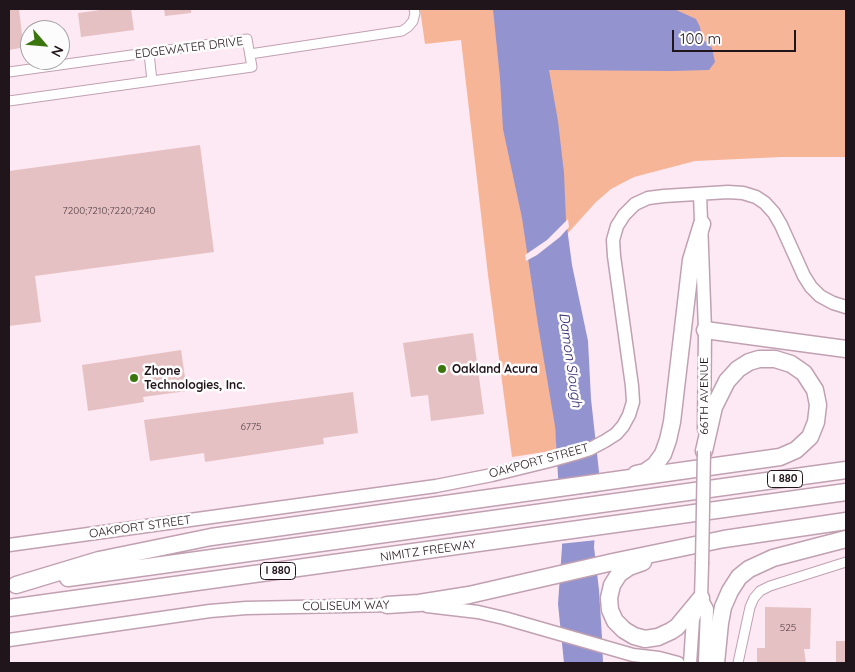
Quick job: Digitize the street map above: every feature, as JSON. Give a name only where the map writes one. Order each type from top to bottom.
[{"type":"highway","points":[[613,481],[645,472],[663,454],[668,440],[672,422],[691,260],[702,224]]},
{"type":"highway","points":[[705,330],[846,349]]},
{"type":"highway","points":[[12,585],[99,560],[211,538],[780,457],[796,450],[810,437],[816,422],[818,405],[815,390],[804,373],[791,364],[775,358],[759,359],[749,362],[738,369],[727,381],[714,407],[704,451]]},
{"type":"highway","name":"NIMITZ FREEWAY","points":[[12,585],[846,470]]},
{"type":"highway","name":"NIMITZ FREEWAY","points":[[9,608],[846,492]]},
{"type":"highway","points":[[387,605],[419,603],[461,596],[674,548],[846,521]]},
{"type":"highway","points":[[716,663],[723,607],[739,577],[749,569],[773,558],[846,539]]},
{"type":"highway","points":[[674,548],[629,567],[619,574],[612,585],[609,598],[610,610],[615,621],[634,636],[646,639],[658,637],[671,631],[701,598]]},
{"type":"street","points":[[250,54],[402,31],[413,21],[414,9]]},
{"type":"street","name":"EDGEWATER DRIVE","points":[[9,72],[248,39],[252,67],[9,101]]},
{"type":"street","points":[[148,53],[152,81]]},
{"type":"street","name":"OAKPORT STREET","points":[[9,545],[436,486],[549,461],[574,454],[605,441],[624,426],[633,402],[613,240],[617,226],[624,214],[635,204],[648,198],[728,192],[743,193],[756,197],[774,213],[811,287],[820,296],[846,307]]},
{"type":"street","name":"66TH AVENUE","points":[[690,663],[692,619],[701,598],[702,564],[705,330],[700,194]]},
{"type":"street","points":[[738,663],[750,608],[754,598],[760,591],[770,586],[846,562]]},
{"type":"street","name":"66TH AVENUE","points":[[701,598],[707,609],[706,663]]},
{"type":"street","name":"COLISEUM WAY","points":[[9,640],[210,611],[246,608],[428,606],[478,612],[633,655],[659,658],[678,663]]},
{"type":"street","points":[[633,655],[652,663]]},
{"type":"shaded area","points":[[420,9],[846,9],[846,157],[782,157],[695,161],[634,177],[611,189],[596,202],[559,243],[555,426],[557,450],[512,457],[488,275],[461,40],[425,44]]},
{"type":"water","name":"Damon Slough","points":[[493,9],[674,9],[696,19],[702,38],[712,48],[715,62],[709,70],[549,70],[558,121],[564,173],[566,220],[572,265],[588,341],[591,399],[599,472],[594,547],[599,590],[603,663],[564,663],[558,604],[562,547],[562,508],[555,426],[522,218],[503,129]]},
{"type":"pier","points":[[568,219],[569,227],[560,237],[526,261],[525,255],[547,240]]},
{"type":"pier","points":[[600,492],[597,540],[559,544],[558,497]]},
{"type":"building","points":[[9,9],[19,9],[20,48],[9,50]]},
{"type":"building","points":[[108,9],[131,9],[134,30],[81,37],[78,13]]},
{"type":"building","points":[[164,9],[191,9],[191,13],[165,16]]},
{"type":"building","points":[[200,145],[214,252],[35,276],[41,322],[9,326],[9,171]]},
{"type":"building","name":"Oakland Acura","points":[[473,333],[484,414],[431,421],[428,395],[411,397],[403,343]]},
{"type":"building","name":"Zhone Technologies, Inc.","points":[[181,350],[187,391],[143,397],[144,402],[88,411],[82,365]]},
{"type":"building","points":[[353,392],[358,433],[323,438],[324,444],[205,462],[204,453],[150,461],[144,420]]},
{"type":"building","points":[[765,607],[811,608],[810,649],[804,649],[806,663],[757,663],[757,648],[765,648]]},
{"type":"building","points":[[836,641],[846,641],[846,663],[836,663]]},
{"type":"place","name":"Oakland Acura","points":[[442,369]]},
{"type":"place","name":"Zhone Technologies, Inc.","points":[[134,378]]}]
